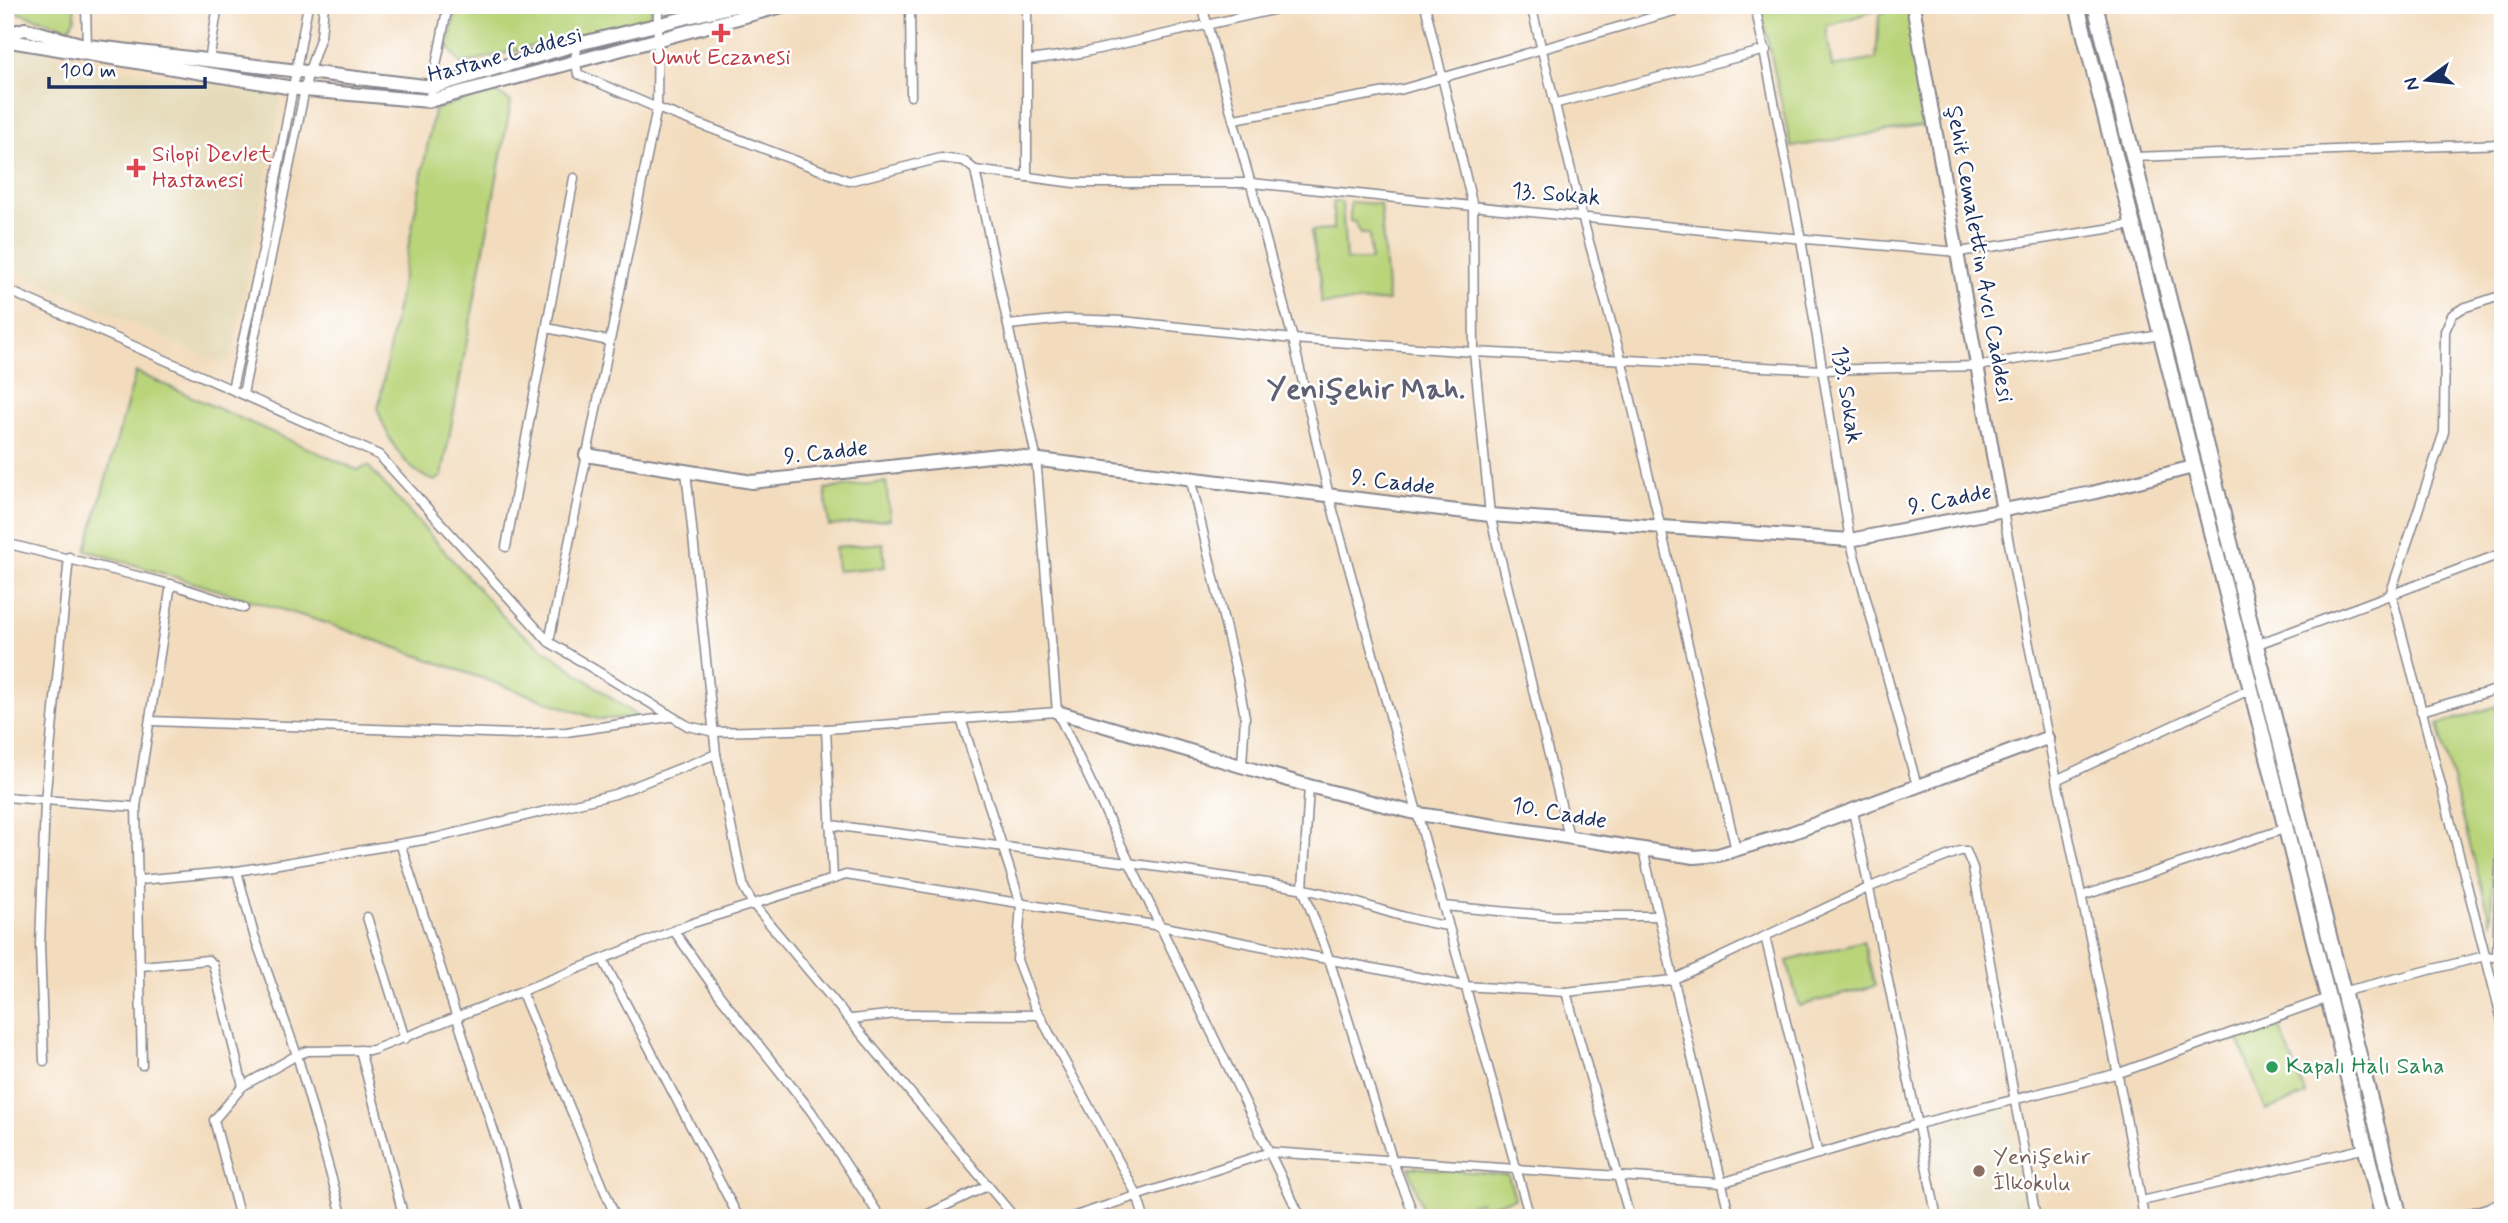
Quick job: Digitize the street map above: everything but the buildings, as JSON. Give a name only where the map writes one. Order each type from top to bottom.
[{"type":"highway","points":[[2077,5],[2284,829],[2337,995],[2400,1218]]},
{"type":"highway","points":[[2095,5],[2255,645],[2337,995],[2366,1147],[2383,1218]]},
{"type":"street","points":[[86,5],[87,51]]},
{"type":"street","points":[[209,61],[218,5]]},
{"type":"street","points":[[243,394],[303,73],[308,5]]},
{"type":"street","points":[[303,73],[321,36],[324,5]]},
{"type":"street","points":[[429,101],[448,5]]},
{"type":"street","points":[[550,642],[657,108],[658,5]]},
{"type":"street","name":"Hastane Caddesi","points":[[87,51],[300,89],[429,101],[575,59],[738,5]]},
{"type":"street","name":"Hastane Caddesi","points":[[10,31],[16,42],[433,87],[578,44],[658,33],[786,5]]},
{"type":"street","points":[[910,5],[912,96]]},
{"type":"street","points":[[1027,5],[1027,177]]},
{"type":"street","points":[[1202,5],[1293,339],[1329,496],[1419,814],[1463,986],[1530,1218]]},
{"type":"street","points":[[1029,60],[1080,54],[1295,5]]},
{"type":"street","points":[[1425,5],[1473,207],[1474,352],[1490,515],[1569,837]]},
{"type":"street","points":[[1531,5],[1557,103],[1582,216],[1622,362],[1736,850]]},
{"type":"street","points":[[1234,119],[1404,89],[1695,5]]},
{"type":"street","name":"133. Sokak","points":[[1755,5],[1766,50],[1801,239],[1850,540],[1917,786]]},
{"type":"street","name":"Şehit Cemalettin Avcı Caddesi","points":[[1913,5],[2003,511]]},
{"type":"street","points":[[575,59],[578,44]]},
{"type":"street","points":[[1557,103],[1766,50]]},
{"type":"street","name":"13. Sokak","points":[[575,59],[578,74],[657,108],[849,181],[941,158],[964,161],[975,170],[1074,183],[1252,183],[1473,207],[1959,252],[2132,225]]},
{"type":"street","points":[[232,389],[300,89]]},
{"type":"street","points":[[2133,157],[2503,144]]},
{"type":"street","points":[[975,170],[1036,457],[1057,712],[1301,1218]]},
{"type":"street","points":[[506,547],[574,178]]},
{"type":"street","points":[[5,289],[379,455],[550,642],[670,717],[713,732],[826,729],[1057,712]]},
{"type":"street","points":[[2503,295],[2463,308],[2452,315],[2445,331],[2444,432],[2391,592],[2503,1024]]},
{"type":"street","points":[[1008,325],[1065,318],[1122,321],[1293,339],[1474,352],[1622,362],[1822,370],[1978,366],[2160,335]]},
{"type":"street","points":[[547,328],[609,341]]},
{"type":"street","name":"9. Cadde","points":[[586,455],[752,482],[999,454],[1490,515],[1850,540],[2092,494],[2193,467]]},
{"type":"street","points":[[686,471],[716,754],[744,888],[753,904],[852,1018],[1015,1218]]},
{"type":"street","points":[[1189,477],[1245,718],[1242,765]]},
{"type":"street","points":[[2003,511],[2047,738],[2119,1073],[2144,1218]]},
{"type":"street","points":[[5,543],[171,584],[244,608]]},
{"type":"street","points":[[2255,645],[2391,592],[2503,553]]},
{"type":"street","points":[[44,1061],[40,946],[45,801],[69,558]]},
{"type":"street","points":[[142,1065],[140,880],[136,807],[171,584]]},
{"type":"street","points":[[2421,711],[2503,688]]},
{"type":"street","points":[[2056,780],[2249,690]]},
{"type":"street","name":"10. Cadde","points":[[1057,712],[1086,723],[1309,786],[1419,814],[1694,857],[1736,850],[1853,811],[2047,738]]},
{"type":"street","points":[[150,721],[514,734],[566,732],[670,717]]},
{"type":"street","points":[[961,719],[1021,904],[1017,960],[1040,1015],[1137,1195],[1144,1218]]},
{"type":"street","points":[[826,729],[833,879]]},
{"type":"street","points":[[140,880],[237,871],[401,846],[615,794],[716,754]]},
{"type":"street","points":[[1069,1218],[1269,1152],[1721,1183],[1918,1124],[2119,1073],[2337,995],[2485,956],[2500,958],[2503,785]]},
{"type":"street","points":[[1309,786],[1303,889],[1329,958],[1393,1162],[1415,1218]]},
{"type":"street","points":[[5,797],[136,807]]},
{"type":"street","points":[[1853,811],[1937,1218]]},
{"type":"street","points":[[830,825],[1130,863],[1303,889],[1421,922],[1448,926]]},
{"type":"street","points":[[2082,896],[2284,829]]},
{"type":"street","points":[[401,846],[499,1147],[518,1218]]},
{"type":"street","points":[[1643,850],[1730,1218]]},
{"type":"street","points":[[240,1218],[214,1120],[243,1086],[297,1055],[308,1051],[373,1050],[674,931],[846,875],[1160,926],[1463,986],[1566,992],[1672,980],[1926,862],[1966,851],[1973,868],[2036,1218]]},
{"type":"street","points":[[237,871],[254,935],[297,1055],[343,1218]]},
{"type":"street","points":[[1443,906],[1554,916],[1658,916]]},
{"type":"street","points":[[367,917],[405,1039]]},
{"type":"street","points":[[674,931],[720,996],[811,1111],[881,1218]]},
{"type":"street","points":[[1765,936],[1818,1154]]},
{"type":"street","points":[[141,966],[208,960],[213,964],[243,1086]]},
{"type":"street","points":[[603,960],[739,1218]]},
{"type":"street","points":[[1566,992],[1630,1218]]},
{"type":"street","points":[[522,993],[615,1218]]},
{"type":"street","points":[[852,1018],[896,1014],[1040,1015]]},
{"type":"street","points":[[360,1050],[404,1218]]},
{"type":"street","points":[[2142,1201],[2366,1147]]},
{"type":"street","points":[[920,1218],[988,1186]]},
{"type":"street","points":[[2455,1218],[2503,1203]]},
{"type":"shaded area","name":"Silopi Devlet Hastanesi","points":[[5,42],[87,65],[275,91],[281,99],[231,358],[221,363],[5,266]]},
{"type":"shaded area","name":"Yenişehir İlkokulu","points":[[2005,1107],[2030,1218],[1948,1218],[1927,1124]]},
{"type":"green space","points":[[5,5],[74,5],[75,18],[69,28],[5,9]]},
{"type":"green space","points":[[457,5],[651,5],[651,17],[461,64],[448,46]]},
{"type":"green space","points":[[1760,5],[1894,5],[1826,26],[1832,67],[1876,59],[1879,16],[1885,11],[1907,7],[1927,125],[1791,147]]},
{"type":"green space","points":[[493,90],[511,102],[442,476],[435,481],[424,477],[406,462],[386,432],[378,410],[434,110]]},
{"type":"green space","points":[[1333,202],[1342,202],[1346,260],[1371,260],[1369,234],[1361,234],[1355,222],[1350,221],[1350,202],[1380,204],[1388,301],[1320,303],[1320,281],[1311,231],[1333,230]]},
{"type":"green space","points":[[136,372],[357,470],[368,466],[511,625],[639,718],[597,719],[326,623],[86,550]]},
{"type":"green space","points":[[886,482],[890,519],[829,526],[825,489]]},
{"type":"green space","points":[[883,543],[885,567],[837,571],[835,547]]},
{"type":"green space","points":[[2497,706],[2491,923],[2438,725]]},
{"type":"green space","points":[[1863,941],[1875,986],[1799,1006],[1787,961]]},
{"type":"green space","name":"Kapalı Halı Saha","points":[[2278,1023],[2306,1095],[2266,1110],[2238,1039]]},
{"type":"green space","points":[[1409,1167],[1508,1175],[1515,1198],[1482,1208],[1480,1202],[1470,1205],[1474,1218],[1425,1218]]},
{"type":"place","name":"Umut Eczanesi","points":[[721,33]]},
{"type":"place","name":"Silopi Devlet Hastanesi","points":[[136,168]]},
{"type":"place","name":"Kapalı Halı Saha","points":[[2272,1067]]},
{"type":"place","name":"Yenişehir İlkokulu","points":[[1979,1171]]},
{"type":"district","name":"Yenişehir Mah.","points":[[1366,389]]}]
